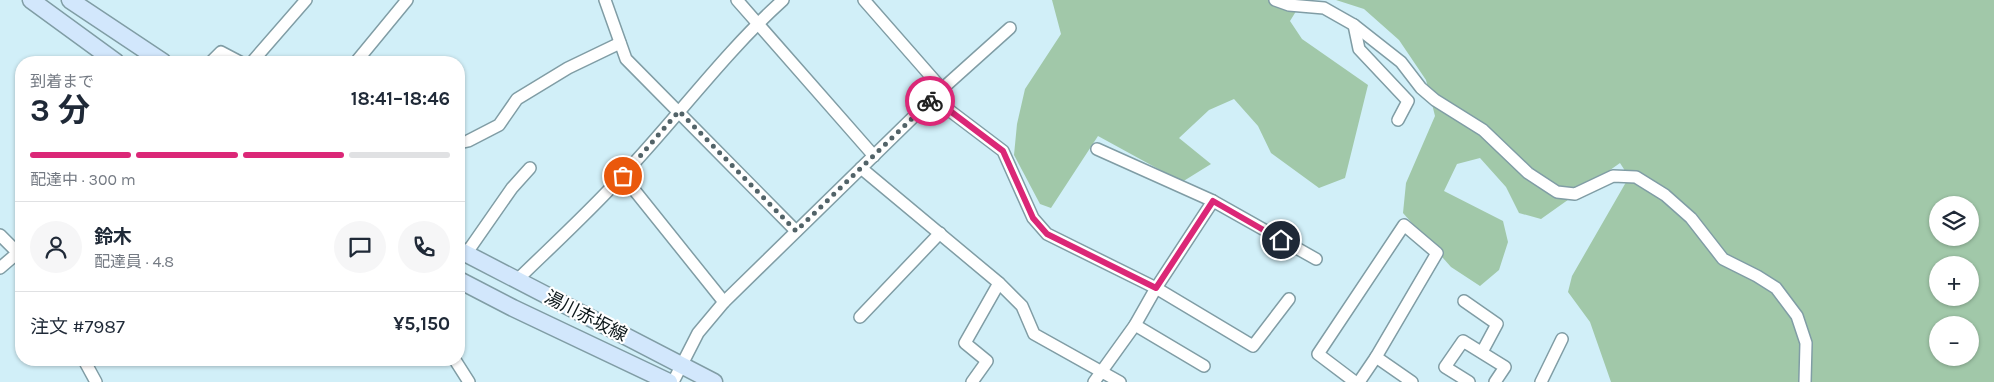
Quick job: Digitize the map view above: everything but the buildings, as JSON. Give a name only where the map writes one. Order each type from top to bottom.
[{"type":"main road","points":[[31,0],[108,56]]},
{"type":"main road","points":[[78,2],[154,56]]},
{"type":"main road","name":"湯川赤坂線","points":[[465,254],[714,382]]},
{"type":"main road","name":"湯川赤坂線","points":[[465,283],[513,308],[671,382]]},
{"type":"street","points":[[257,56],[306,0]]},
{"type":"street","points":[[361,56],[407,0]]},
{"type":"street","points":[[605,0],[626,59],[796,231]]},
{"type":"street","points":[[737,0],[874,156]]},
{"type":"street","points":[[517,280],[623,176],[758,22],[784,0]]},
{"type":"street","points":[[864,0],[942,89]]},
{"type":"street","points":[[1274,0],[1289,5],[1324,8],[1354,25],[1401,62],[1421,88],[1435,100],[1482,130],[1528,173],[1557,192],[1575,194],[1613,176],[1636,177],[1665,195],[1691,218],[1722,259],[1757,276],[1776,288],[1796,316],[1806,343],[1805,382]]},
{"type":"street","points":[[1354,25],[1359,49],[1408,102],[1398,120]]},
{"type":"street","points":[[671,382],[682,366],[698,333],[724,302],[942,89],[1010,28]]},
{"type":"street","points":[[465,143],[498,125],[516,99],[568,68],[620,43]]},
{"type":"street","points":[[217,56],[221,52],[229,56]]},
{"type":"street","points":[[933,98],[1003,151],[1033,218],[1047,234],[1156,288],[1254,346],[1289,299]]},
{"type":"street","points":[[1097,149],[1213,201],[1316,259]]},
{"type":"street","points":[[465,248],[530,168]]},
{"type":"street","points":[[861,168],[999,283],[1022,306],[1034,334],[1120,382]]},
{"type":"street","points":[[623,176],[724,302]]},
{"type":"street","points":[[1094,382],[1135,325],[1156,288],[1213,201]]},
{"type":"street","points":[[1355,382],[1318,354],[1404,225],[1437,253],[1376,357],[1359,382]]},
{"type":"street","points":[[860,317],[940,233]]},
{"type":"street","points":[[0,235],[15,248]]},
{"type":"street","points":[[0,268],[15,257]]},
{"type":"street","points":[[972,382],[988,361],[965,343],[999,283]]},
{"type":"street","points":[[1464,301],[1497,324],[1482,352]]},
{"type":"street","points":[[1135,325],[1204,366]]},
{"type":"street","points":[[1541,382],[1562,339]]},
{"type":"street","points":[[1469,382],[1445,367],[1463,341],[1505,366],[1495,382]]},
{"type":"street","points":[[1376,357],[1412,382]]},
{"type":"street","points":[[87,366],[96,382]]},
{"type":"street","points":[[459,366],[469,382]]},
{"type":"green space","points":[[1052,0],[1303,0],[1290,21],[1302,39],[1368,85],[1345,178],[1319,188],[1271,153],[1258,126],[1234,99],[1209,110],[1179,138],[1211,164],[1182,182],[1098,136],[1051,208],[1040,204],[1014,155],[1017,124],[1025,89],[1061,34]]},
{"type":"green space","points":[[1336,0],[1994,0],[1994,382],[1611,382],[1590,322],[1568,292],[1572,276],[1629,177],[1620,163],[1541,219],[1519,213],[1506,187],[1480,158],[1457,164],[1444,191],[1503,221],[1508,242],[1499,270],[1480,286],[1451,267],[1403,213],[1406,183],[1435,116],[1426,80],[1399,40],[1364,9]]},
{"type":"way so far","points":[[623,176],[679,111],[796,231],[930,101]]},
{"type":"route","points":[[930,101],[933,98],[1003,151],[1033,218],[1047,234],[1156,288],[1213,201],[1281,240]]}]
